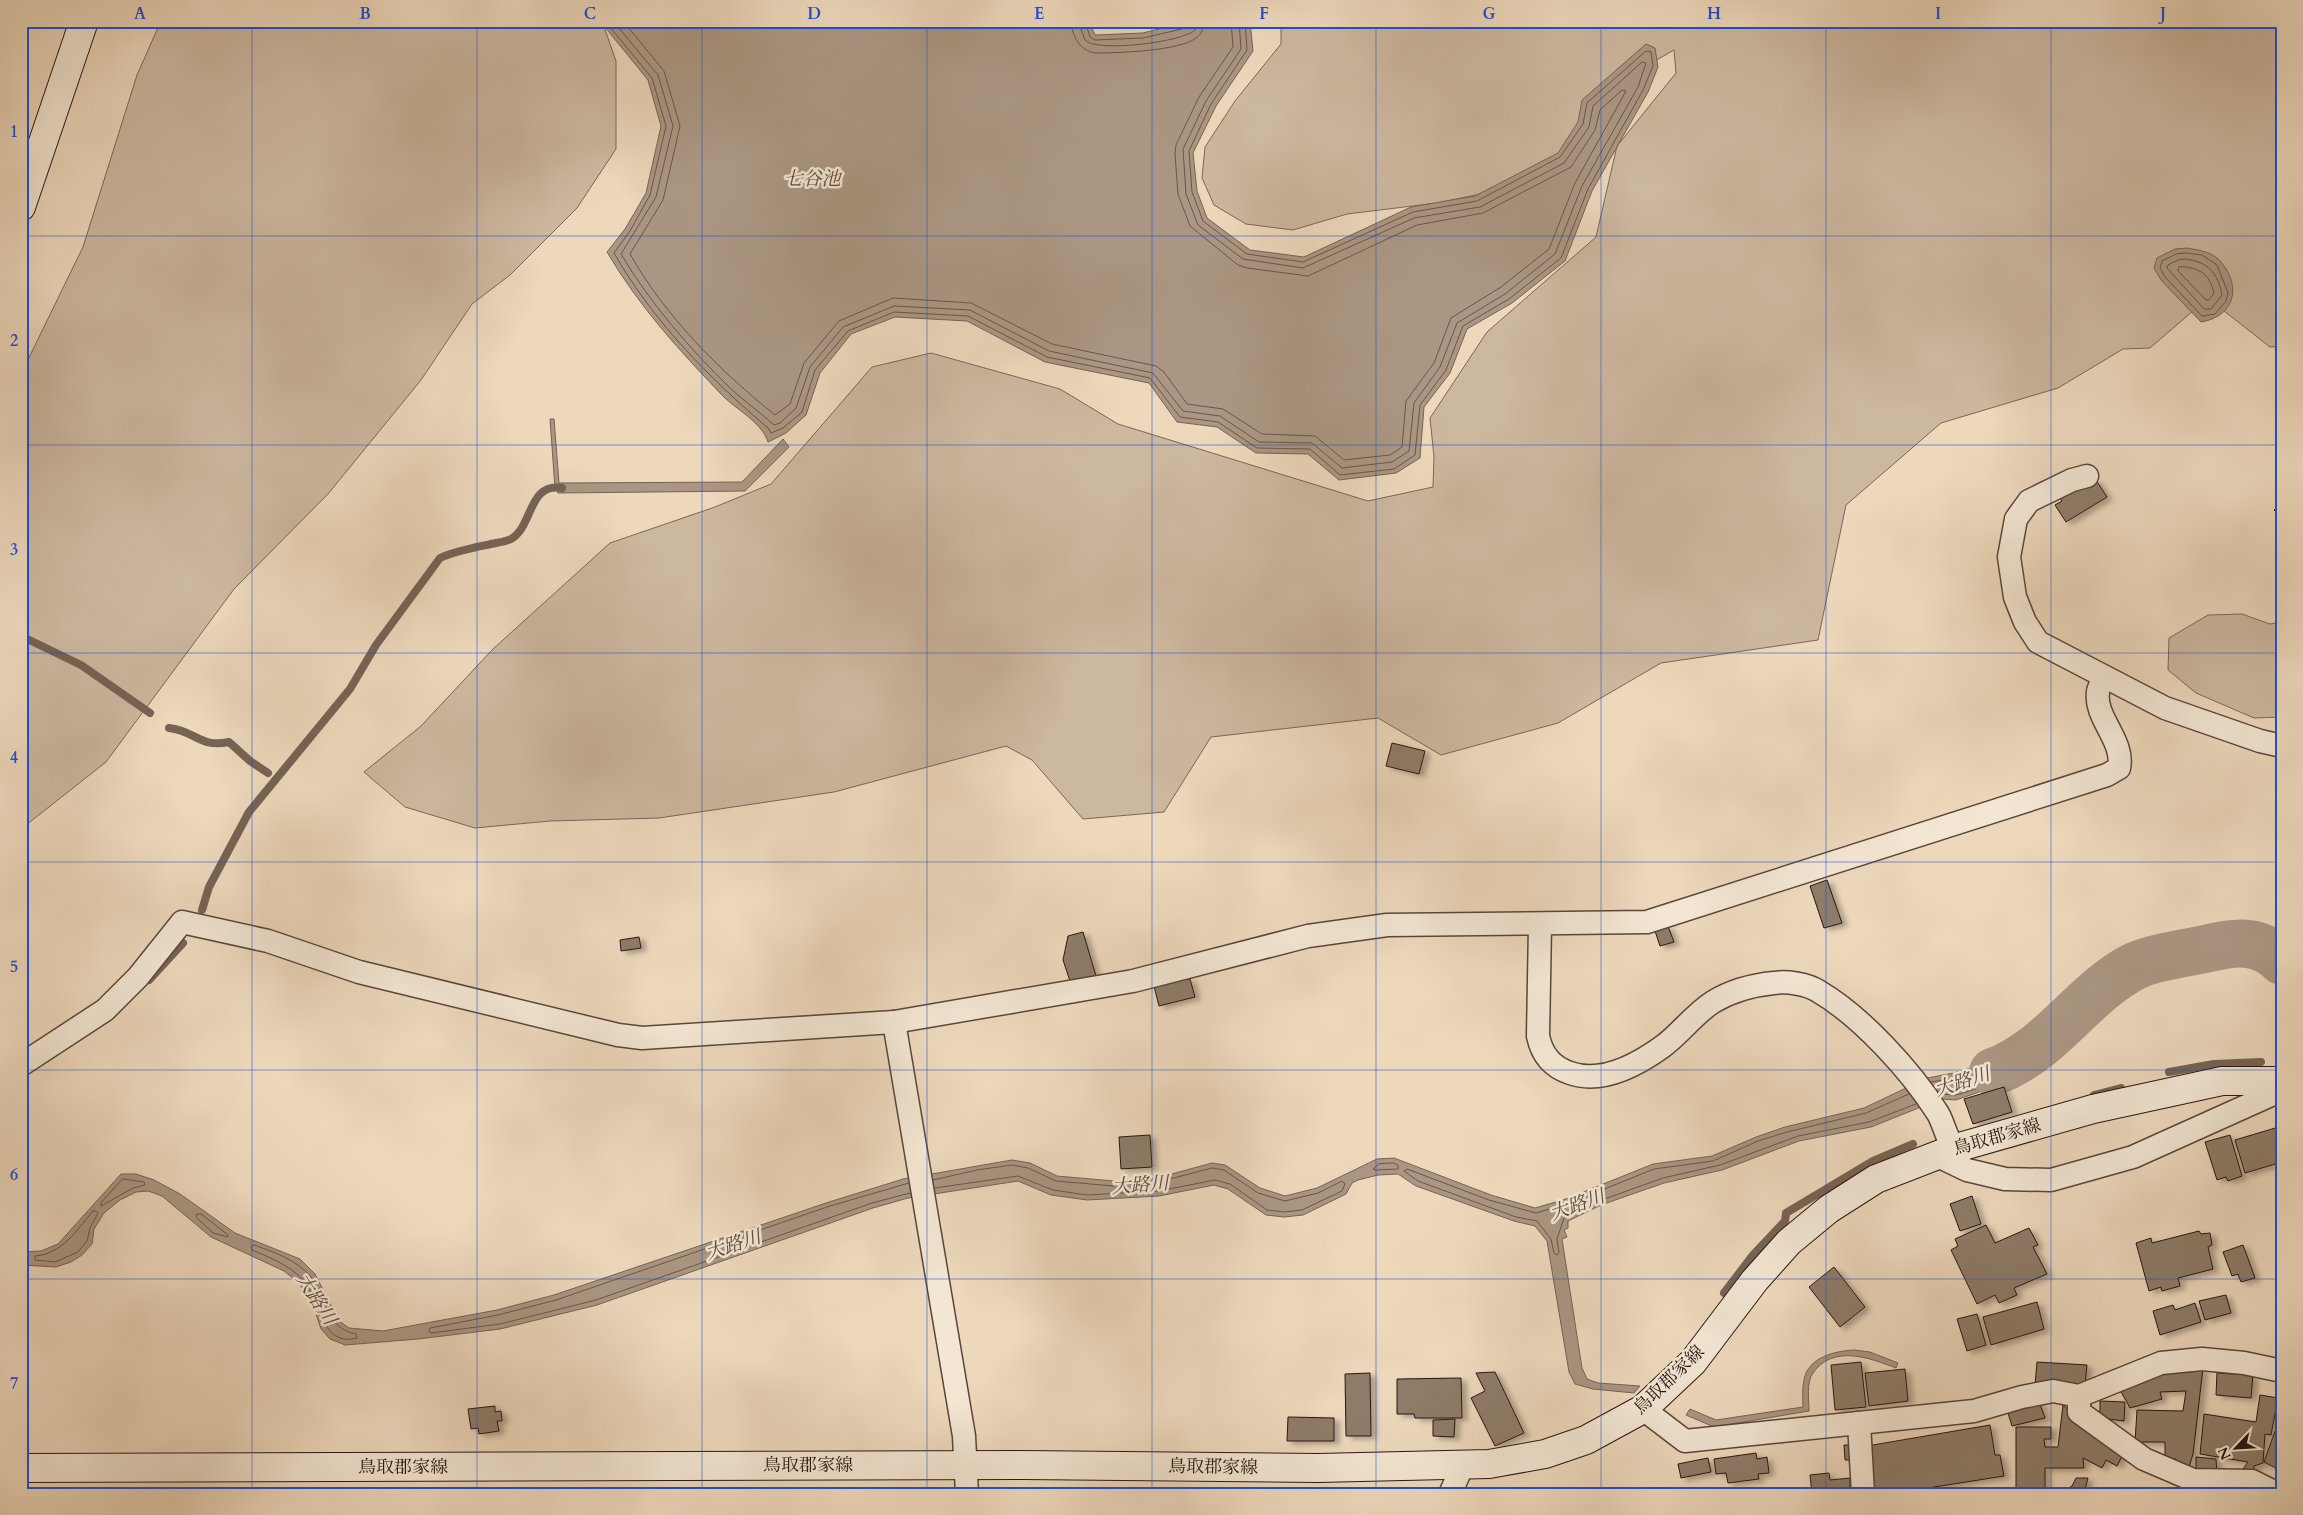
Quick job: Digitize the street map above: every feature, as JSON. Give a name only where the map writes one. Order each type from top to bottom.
[{"type":"main road","points":[[21,206],[84,21]]},
{"type":"main road","name":"鳥取郡家線","points":[[21,1468],[966,1465],[1318,1468],[1489,1464],[1545,1454],[1586,1440],[1643,1410],[1693,1362],[1755,1280],[1789,1242],[1829,1208],[1876,1179],[1946,1152],[2093,1109],[2222,1081],[2282,1081]]},
{"type":"street","points":[[2087,476],[2072,480],[2029,501],[2016,519],[2010,557],[2015,597],[2025,622],[2038,642],[2165,708],[2260,741],[2282,746]]},
{"type":"street","points":[[21,1065],[105,1010],[138,977],[182,922],[268,941],[359,972],[618,1035],[642,1038],[894,1022],[1133,981],[1308,936],[1386,925],[1647,922],[2108,775],[2119,768],[2121,763],[2118,750],[2099,704],[2098,692],[2105,677]]},
{"type":"street","points":[[1540,924],[1538,1036],[1541,1048],[1558,1069],[1577,1076],[1598,1076],[1616,1072],[1636,1063],[1662,1047],[1712,1003],[1734,992],[1756,985],[1776,982],[1799,985],[1817,990],[1853,1017],[1910,1074],[1938,1113],[1953,1146],[1946,1152],[1967,1170],[2005,1179],[2051,1180],[2133,1157],[2282,1090]]},
{"type":"street","points":[[894,1022],[964,1436],[967,1494]]},
{"type":"street","points":[[1643,1410],[1685,1441],[1974,1411],[2022,1397],[2053,1391],[2079,1396],[2161,1363],[2202,1359],[2244,1363],[2282,1372]]},
{"type":"street","points":[[2079,1396],[2079,1412],[2144,1459],[2193,1480],[2252,1481],[2278,1494]]},
{"type":"street","points":[[1859,1423],[1863,1494]]},
{"type":"street","points":[[1450,1494],[1463,1465]]},
{"type":"shaded area","points":[[161,21],[602,21],[616,61],[616,149],[577,208],[510,275],[472,304],[421,380],[328,494],[234,589],[106,762],[21,829],[21,374],[83,247],[137,75]]},
{"type":"shaded area","points":[[1281,21],[2282,21],[2282,346],[2270,347],[2219,307],[2193,311],[2150,348],[2123,349],[2058,388],[1941,423],[1846,505],[1818,640],[1661,663],[1558,723],[1441,755],[1378,718],[1211,737],[1164,812],[1083,819],[1032,760],[1006,746],[834,792],[659,818],[550,821],[475,828],[405,807],[364,772],[421,726],[493,649],[610,543],[715,507],[771,484],[872,367],[931,353],[1060,389],[1118,424],[1368,501],[1433,487],[1434,457],[1430,418],[1487,332],[1596,237],[1617,146],[1676,73],[1674,50],[1630,75],[1598,135],[1529,184],[1437,203],[1347,214],[1293,230],[1246,224],[1214,205],[1202,178],[1205,147],[1235,101],[1281,44]]},
{"type":"shaded area","points":[[2242,614],[2270,624],[2282,622],[2282,717],[2254,718],[2196,693],[2168,670],[2169,638],[2208,615]]},
{"type":"water","name":"七谷池","points":[[600,21],[1089,21],[1095,35],[1143,33],[1190,21],[1250,21],[1253,51],[1216,106],[1193,153],[1197,191],[1207,218],[1250,250],[1304,257],[1411,207],[1475,196],[1558,153],[1578,122],[1582,100],[1646,44],[1655,48],[1658,67],[1648,92],[1592,191],[1565,261],[1512,303],[1467,329],[1450,373],[1424,407],[1420,458],[1396,473],[1339,480],[1308,454],[1256,453],[1217,427],[1177,422],[1149,383],[1045,362],[967,321],[895,317],[851,334],[820,373],[806,415],[786,433],[768,442],[760,428],[721,394],[660,326],[632,290],[607,252],[625,229],[646,193],[661,126],[648,80]]},
{"type":"water","points":[[2187,248],[2206,252],[2218,259],[2228,272],[2232,282],[2233,291],[2227,308],[2212,319],[2201,322],[2161,280],[2154,268],[2157,258],[2175,249]]},
{"type":"water","points":[[550,419],[554,419],[559,483],[742,482],[783,439],[789,447],[745,491],[558,493],[555,488]]},
{"type":"water","points":[[2042,1034],[2058,1042],[2028,1071],[2002,1084],[1956,1100],[1941,1099],[1871,1127],[1799,1141],[1722,1170],[1664,1183],[1601,1205],[1568,1221],[1568,1228],[1564,1230],[1567,1237],[1562,1239],[1582,1368],[1587,1379],[1598,1383],[1640,1386],[1634,1393],[1593,1389],[1575,1384],[1569,1372],[1547,1241],[1535,1226],[1514,1221],[1416,1186],[1398,1174],[1378,1175],[1358,1180],[1352,1183],[1346,1194],[1303,1215],[1284,1217],[1266,1215],[1228,1189],[1214,1185],[1159,1196],[1087,1200],[1051,1195],[1018,1181],[908,1198],[873,1208],[597,1305],[500,1329],[418,1339],[345,1345],[330,1339],[321,1329],[313,1305],[299,1283],[284,1271],[211,1237],[162,1196],[148,1191],[136,1192],[120,1200],[104,1213],[94,1229],[92,1244],[82,1255],[71,1262],[56,1267],[21,1265],[21,1252],[41,1251],[58,1244],[121,1174],[136,1174],[154,1180],[180,1194],[235,1233],[300,1259],[315,1274],[339,1321],[349,1328],[383,1331],[497,1310],[554,1295],[829,1202],[903,1179],[1012,1160],[1030,1163],[1057,1176],[1114,1181],[1157,1178],[1212,1163],[1225,1165],[1260,1188],[1285,1196],[1317,1188],[1377,1159],[1394,1158],[1491,1195],[1535,1208],[1566,1199],[1653,1164],[1712,1156],[1785,1127],[1864,1108],[1927,1078],[1954,1073],[2021,1052]]},
{"type":"water","points":[[1854,1350],[1870,1352],[1898,1363],[1896,1368],[1875,1360],[1841,1356],[1821,1364],[1809,1381],[1809,1411],[1714,1427],[1686,1415],[1690,1409],[1716,1420],[1803,1407],[1803,1383],[1811,1366],[1823,1357],[1831,1354]]},
{"type":"building","points":[[2096,480],[2107,497],[2066,522],[2055,505],[2062,501],[2059,497]]},
{"type":"building","points":[[2282,503],[2282,516],[2281,517],[2274,510]]},
{"type":"building","points":[[1392,743],[1425,751],[1419,774],[1386,766]]},
{"type":"building","points":[[1827,880],[1842,923],[1824,928],[1810,886]]},
{"type":"building","points":[[1668,926],[1674,942],[1660,946],[1655,931]]},
{"type":"building","points":[[1083,932],[1096,976],[1071,984],[1063,960],[1068,936]]},
{"type":"building","points":[[639,937],[641,948],[621,951],[620,940]]},
{"type":"building","points":[[1190,979],[1195,997],[1159,1006],[1153,982]]},
{"type":"building","points":[[2004,1087],[2012,1112],[1973,1124],[1964,1099]]},
{"type":"building","points":[[2282,1126],[2282,1162],[2245,1173],[2235,1140]]},
{"type":"building","points":[[1150,1135],[1152,1167],[1121,1169],[1119,1137]]},
{"type":"building","points":[[2230,1135],[2242,1176],[2228,1181],[2226,1177],[2217,1180],[2205,1142]]},
{"type":"building","points":[[1972,1196],[1981,1224],[1960,1231],[1950,1204]]},
{"type":"building","points":[[1986,1225],[1995,1243],[2029,1228],[2038,1245],[2033,1247],[2047,1274],[2014,1288],[2017,1295],[1999,1303],[1995,1295],[1977,1304],[1951,1250],[1958,1246],[1955,1239]]},
{"type":"building","points":[[2199,1231],[2201,1234],[2210,1233],[2212,1245],[2208,1247],[2213,1269],[2178,1278],[2180,1286],[2162,1291],[2161,1287],[2149,1291],[2136,1243],[2151,1238],[2152,1243]]},
{"type":"building","points":[[2243,1245],[2255,1278],[2241,1282],[2238,1274],[2232,1276],[2223,1252]]},
{"type":"building","points":[[1834,1267],[1865,1307],[1840,1327],[1809,1287]]},
{"type":"building","points":[[2226,1295],[2231,1313],[2205,1320],[2199,1301]]},
{"type":"building","points":[[2037,1302],[2044,1329],[1991,1345],[1983,1317]]},
{"type":"building","points":[[2195,1303],[2201,1322],[2160,1335],[2153,1311],[2173,1305],[2175,1310]]},
{"type":"building","points":[[1977,1314],[1986,1345],[1967,1351],[1957,1319]]},
{"type":"building","points":[[1861,1362],[1866,1407],[1835,1410],[1831,1365]]},
{"type":"building","points":[[2037,1362],[2087,1365],[2085,1385],[2035,1385]]},
{"type":"building","points":[[2203,1368],[2193,1454],[2188,1470],[2176,1466],[2176,1459],[2165,1459],[2165,1442],[2135,1442],[2137,1410],[2183,1411],[2186,1391],[2160,1392],[2162,1399],[2130,1408],[2120,1390],[2157,1373]]},
{"type":"building","points":[[1905,1369],[1908,1401],[1869,1406],[1865,1373]]},
{"type":"building","points":[[1495,1372],[1524,1433],[1495,1446],[1471,1398],[1485,1391],[1476,1373]]},
{"type":"building","points":[[1370,1373],[1371,1436],[1346,1436],[1345,1374]]},
{"type":"building","points":[[2217,1373],[2253,1375],[2251,1398],[2216,1395]]},
{"type":"building","points":[[1461,1378],[1462,1418],[1415,1418],[1414,1414],[1397,1414],[1397,1379]]},
{"type":"building","points":[[2260,1395],[2278,1398],[2271,1435],[2265,1434],[2263,1463],[2254,1466],[2254,1475],[2243,1475],[2243,1469],[2248,1462],[2200,1454],[2204,1414],[2256,1422]]},
{"type":"building","points":[[2039,1401],[2045,1418],[2012,1426],[2007,1410]]},
{"type":"building","points":[[2100,1401],[2125,1402],[2124,1421],[2100,1418]]},
{"type":"building","points":[[2063,1405],[2083,1423],[2124,1452],[2117,1466],[2106,1460],[2102,1468],[2083,1458],[2084,1468],[2045,1468],[2045,1494],[2016,1494],[2016,1427],[2051,1427],[2051,1439],[2044,1439],[2045,1447],[2058,1447]]},
{"type":"building","points":[[495,1406],[495,1412],[501,1411],[502,1421],[497,1421],[499,1431],[479,1434],[478,1428],[471,1429],[468,1409]]},
{"type":"building","points":[[1288,1417],[1334,1418],[1334,1441],[1287,1441]]},
{"type":"building","points":[[1455,1419],[1454,1437],[1433,1436],[1433,1420]]},
{"type":"building","points":[[1990,1425],[1995,1455],[2000,1455],[2004,1476],[1890,1494],[1875,1494],[1867,1446]]},
{"type":"building","points":[[2275,1431],[2282,1434],[2282,1471],[2264,1462]]},
{"type":"building","points":[[1844,1445],[1856,1445],[1856,1460],[1845,1460]]},
{"type":"building","points":[[1756,1453],[1757,1459],[1767,1457],[1769,1473],[1758,1474],[1759,1479],[1728,1483],[1726,1473],[1716,1474],[1714,1459]]},
{"type":"building","points":[[2196,1457],[2216,1459],[2217,1473],[2196,1472]]},
{"type":"building","points":[[1708,1458],[1711,1472],[1681,1478],[1678,1464]]},
{"type":"building","points":[[1829,1473],[1830,1480],[1850,1478],[1850,1494],[1812,1494],[1810,1475]]},
{"type":"building","points":[[2076,1478],[2088,1478],[2085,1489],[2088,1494],[2058,1494],[2072,1486]]},
{"type":"building","points":[[2225,1490],[2253,1490],[2258,1494],[2225,1494]]},
{"type":"waterway","points":[[202,910],[209,887],[249,812],[350,689],[376,645],[440,558],[460,551],[511,539],[518,533],[537,498],[551,488],[562,488]]},
{"type":"waterway","points":[[21,636],[81,665],[150,713]]},
{"type":"waterway","points":[[169,728],[186,732],[211,743],[229,742],[250,761],[268,773]]},
{"type":"waterway","points":[[149,980],[183,943]]},
{"type":"waterway","name":"大路川","points":[[1993,1072],[2013,1063],[2032,1051],[2098,991],[2116,977],[2142,963],[2169,956],[2236,944],[2255,945],[2264,948],[2282,961]]},
{"type":"waterway","points":[[2169,1072],[2214,1064],[2261,1062]]},
{"type":"waterway","points":[[2094,1095],[2121,1088]]},
{"type":"waterway","points":[[1724,1293],[1753,1255],[1785,1221],[1786,1213],[1873,1161],[1913,1144]]},
{"type":"waterway","points":[[941,1494],[953,1491]]}]
